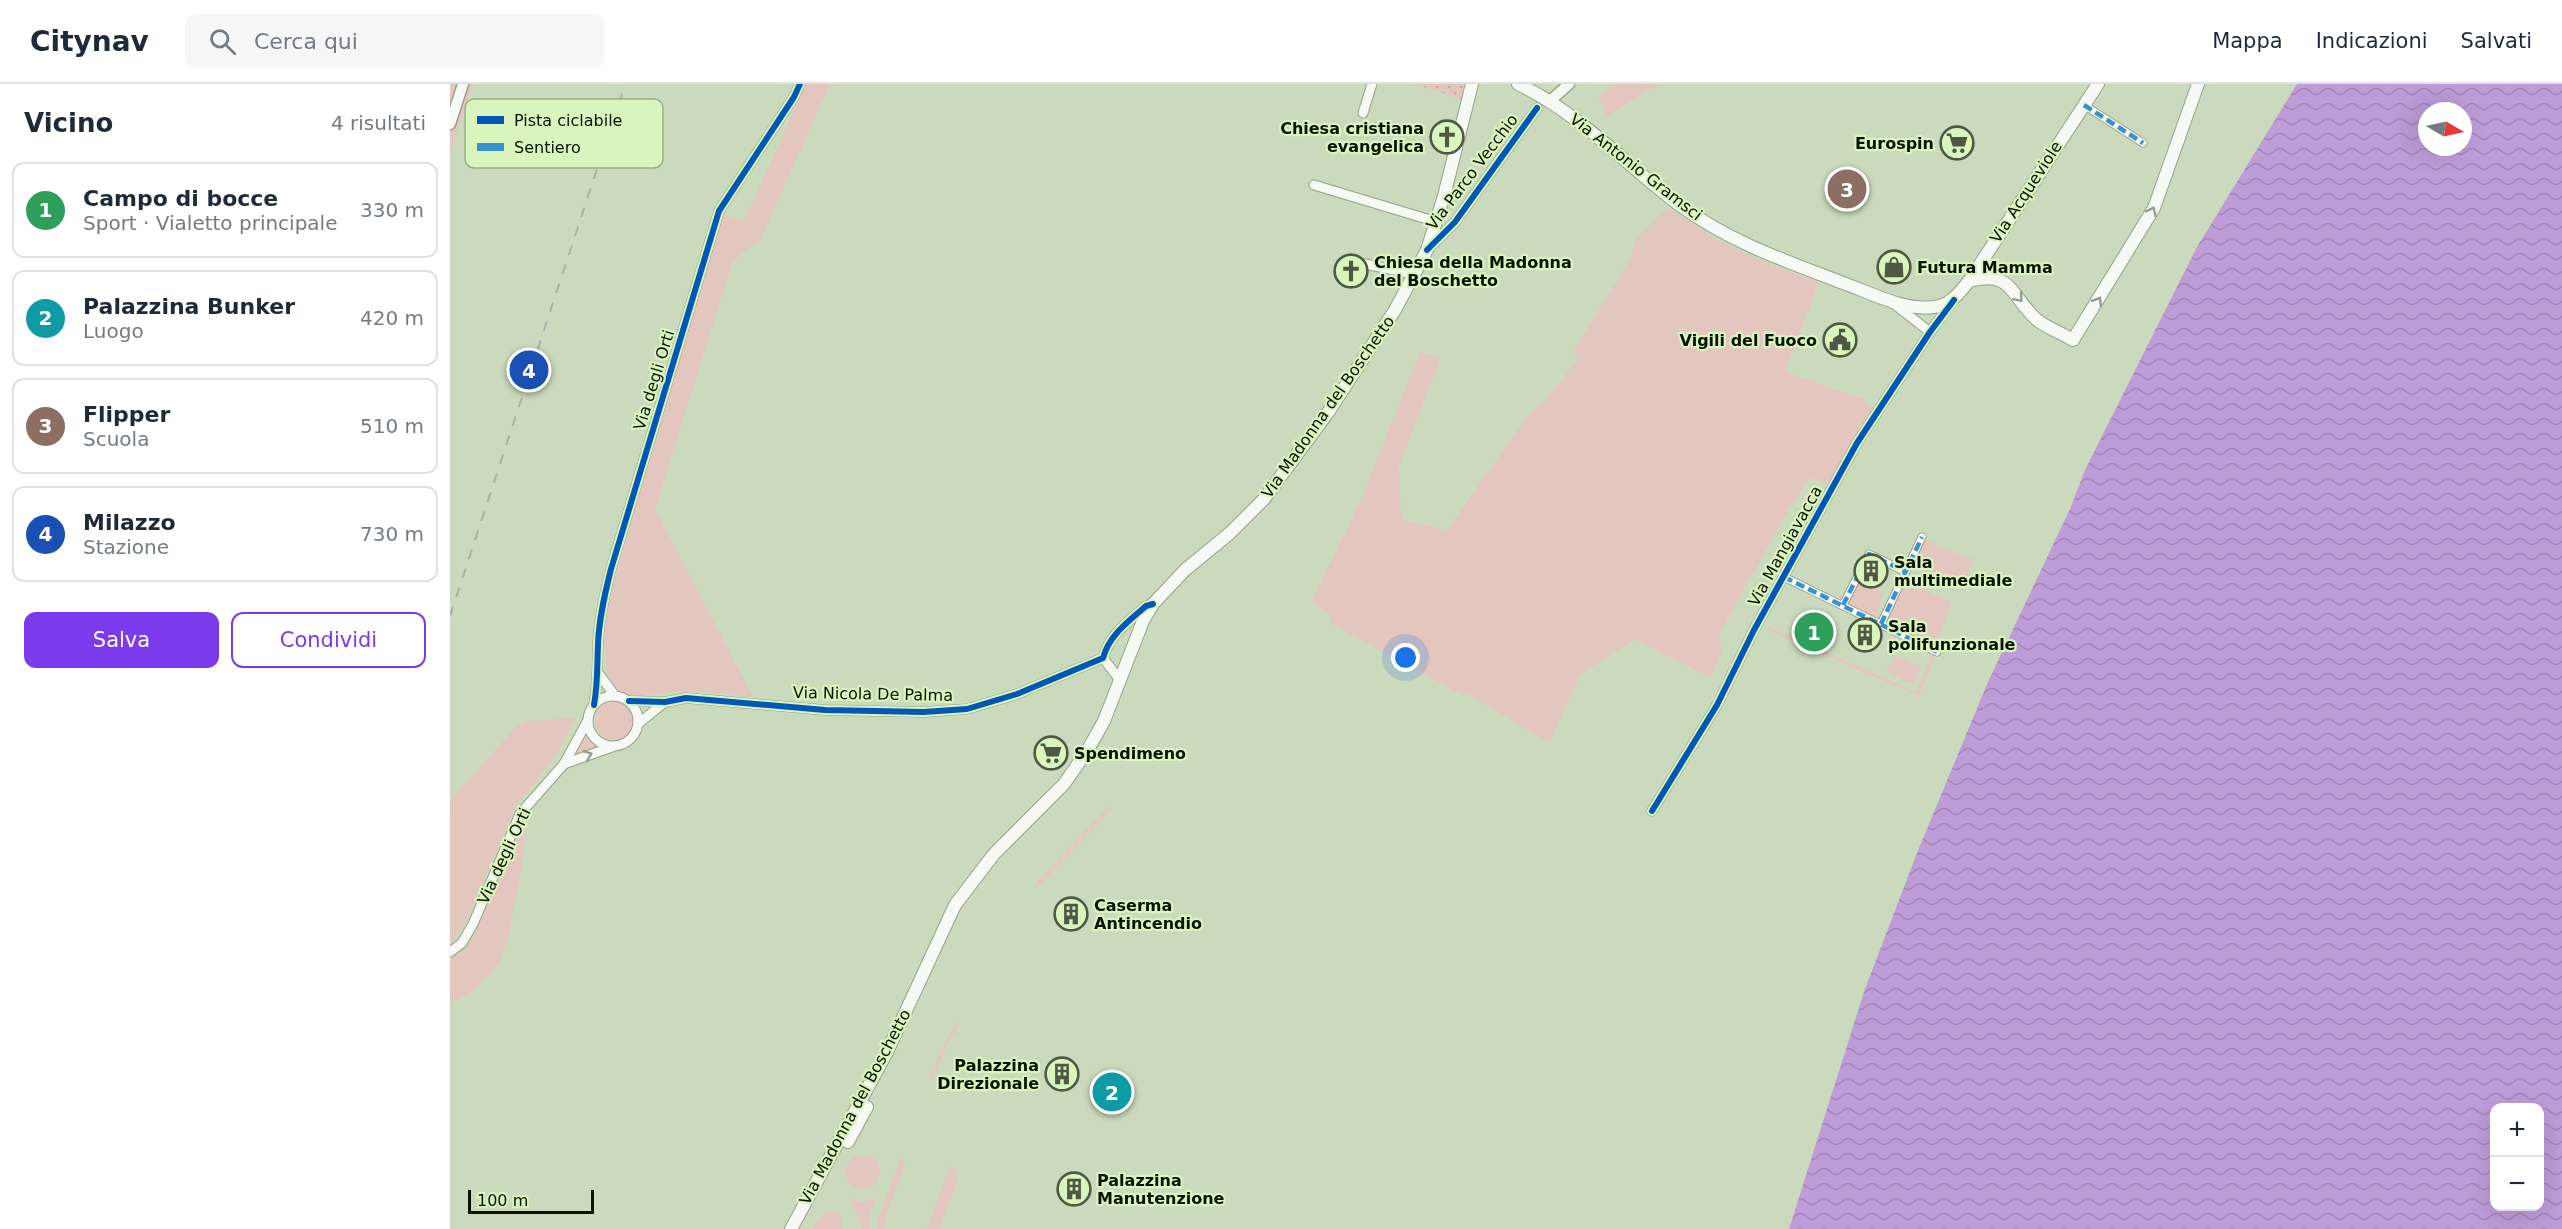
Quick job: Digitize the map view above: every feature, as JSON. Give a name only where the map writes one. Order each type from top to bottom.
[{"type":"main road","name":"Via Madonna del Boschetto","points":[[791,1229],[878,1072],[955,905],[994,854],[1075,770],[1104,721],[1143,621],[1153,604],[1185,570],[1249,516],[1274,487],[1395,310],[1427,250],[1437,222],[1472,84]]},
{"type":"main road","name":"Via Antonio Gramsci","points":[[1518,84],[1547,99],[1584,125],[1679,205],[1759,252],[1890,301],[1935,307],[1954,300]]},
{"type":"main road","name":"Via Acqueviole","points":[[1954,300],[1969,281],[2098,84]]},
{"type":"main road","points":[[1969,281],[1989,277],[2000,280],[2037,320],[2073,340],[2154,208],[2198,84]]},
{"type":"main road","name":"Via Madonna del Boschetto","points":[[800,1229],[883,1077],[900,1039],[919,985]]},
{"type":"street","points":[[450,124],[463,84]]},
{"type":"street","name":"Via degli Orti","points":[[594,705],[599,674],[598,643],[602,610],[611,569],[719,211],[794,97],[800,84]]},
{"type":"street","points":[[1363,113],[1372,84]]},
{"type":"street","points":[[1547,99],[1569,84]]},
{"type":"street","name":"Via Parco Vecchio","points":[[1427,250],[1455,222],[1537,108],[1547,99]]},
{"type":"street","points":[[2084,105],[2143,143]]},
{"type":"street","points":[[1314,185],[1437,222]]},
{"type":"street","points":[[1365,264],[1414,274]]},
{"type":"street","name":"Via Mangiavacca","points":[[1652,811],[1717,705],[1737,661],[1857,443],[1930,332],[1954,300]]},
{"type":"street","name":"Via Antonio Gramsci","points":[[1890,301],[1930,332]]},
{"type":"street","points":[[1881,624],[1922,537]]},
{"type":"street","points":[[1843,605],[1869,554],[1905,572]]},
{"type":"street","points":[[1784,577],[1937,652]]},
{"type":"street","points":[[1120,680],[1103,658],[1106,646],[1113,636],[1146,606],[1153,604]]},
{"type":"street","name":"Via Nicola De Palma","points":[[629,701],[665,702],[686,698],[825,710],[924,712],[967,709],[1017,694],[1103,658]]},
{"type":"street","points":[[599,674],[615,696],[629,701],[638,715],[639,723]]},
{"type":"street","points":[[615,696],[600,700],[594,705],[588,720],[592,735],[597,741],[612,747],[620,746],[633,737],[639,723],[665,702]]},
{"type":"street","name":"Via degli Orti","points":[[450,952],[462,943],[473,924],[520,814],[564,764],[588,720]]},
{"type":"street","name":"Via degli Orti","points":[[564,764],[612,747]]},
{"type":"shaded area","points":[[452,84],[473,84],[468,99],[465,99],[465,108],[450,152],[450,90]]},
{"type":"shaded area","points":[[806,84],[830,84],[760,240],[732,263],[655,509],[753,697],[684,691],[642,696],[629,695],[616,688],[609,675],[605,659],[610,601],[720,214],[744,221]]},
{"type":"shaded area","points":[[1414,84],[1465,84],[1464,100]]},
{"type":"shaded area","points":[[1613,84],[1659,84],[1607,116],[1598,96]]},
{"type":"shaded area","points":[[1668,208],[1715,239],[1779,269],[1819,281],[1785,372],[1863,399],[1873,409],[1829,484],[1810,478],[1790,507],[1720,632],[1721,653],[1710,677],[1635,639],[1580,675],[1549,743],[1468,694],[1464,696],[1333,625],[1327,611],[1311,603],[1360,502],[1420,352],[1441,357],[1399,465],[1401,520],[1447,530],[1531,411],[1543,404],[1577,360],[1574,350],[1632,256],[1636,239]]},
{"type":"shaded area","points":[[1924,540],[1974,560],[1963,587],[1913,566]]},
{"type":"shaded area","points":[[1861,577],[1871,582],[1870,585],[1881,591],[1883,595],[1876,618],[1848,604]]},
{"type":"shaded area","points":[[1903,582],[1908,584],[1901,606],[1910,584],[1952,602],[1935,646],[1885,623]]},
{"type":"shaded area","points":[[1795,619],[1836,639],[1834,644],[1791,624]]},
{"type":"shaded area","points":[[1769,627],[1916,692],[1934,650],[1937,652],[1919,696],[1767,630]]},
{"type":"shaded area","points":[[1894,655],[1921,667],[1913,684],[1886,672]]},
{"type":"shaded area","points":[[614,702],[628,707],[633,721],[628,735],[614,740],[600,735],[595,721],[600,707]]},
{"type":"shaded area","points":[[576,718],[555,757],[516,806],[466,921],[450,943],[450,804],[453,797],[517,726],[526,721]]},
{"type":"shaded area","points":[[586,728],[593,742],[602,747],[568,757]]},
{"type":"shaded area","points":[[1109,806],[1113,809],[1036,888],[1033,886]]},
{"type":"shaded area","points":[[525,821],[522,866],[503,952],[497,964],[480,985],[458,1000],[450,1002],[450,959],[467,947],[478,927]]},
{"type":"shaded area","points":[[956,1022],[959,1024],[956,1034],[952,1033],[933,1078],[927,1081]]},
{"type":"shaded area","points":[[863,1155],[875,1160],[880,1172],[875,1184],[863,1189],[851,1184],[846,1172],[851,1160]]},
{"type":"shaded area","points":[[901,1158],[906,1160],[884,1223],[884,1229],[878,1229],[878,1218]]},
{"type":"shaded area","points":[[950,1166],[956,1170],[957,1182],[939,1229],[927,1229]]},
{"type":"shaded area","points":[[849,1198],[860,1202],[875,1199],[869,1217],[869,1229],[863,1229]]},
{"type":"shaded area","points":[[827,1212],[838,1214],[842,1222],[841,1229],[813,1229],[818,1219]]},
{"type":"water","points":[[2297,84],[2562,84],[2562,1229],[1789,1229],[1865,989],[1917,853],[1988,682],[2070,509],[2085,470],[2197,247]]},
{"type":"railway","points":[[620,99],[625,84]]},
{"type":"railway","points":[[450,616],[597,168]]},
{"type":"marked path","points":[[2084,105],[2143,143]]},
{"type":"marked path","points":[[1881,624],[1922,537]]},
{"type":"marked path","points":[[1843,605],[1869,554],[1906,572]]},
{"type":"marked path","points":[[1784,577],[1937,652]]},
{"type":"cycle path","points":[[594,705],[600,625],[611,569],[719,211],[794,97],[800,84]]},
{"type":"cycle path","points":[[1427,250],[1455,222],[1537,108]]},
{"type":"cycle path","points":[[1652,811],[1717,705],[1754,630],[1857,443],[1930,332],[1954,300]]},
{"type":"cycle path","points":[[629,701],[665,702],[686,698],[825,710],[924,712],[967,709],[1017,694],[1103,658],[1110,642],[1120,629],[1146,606],[1153,604]]},
{"type":"place","name":"Chiesa cristiana evangelica","points":[[1447,137]]},
{"type":"place","name":"Eurospin","points":[[1957,143]]},
{"type":"place","name":"Flipper","points":[[1847,189]]},
{"type":"place","name":"Futura Mamma","points":[[1894,267]]},
{"type":"place","name":"Chiesa della Madonna del Boschetto","points":[[1351,271]]},
{"type":"place","name":"Vigili del Fuoco","points":[[1840,340]]},
{"type":"place","name":"Milazzo","points":[[529,370]]},
{"type":"place","name":"Sala multimediale","points":[[1871,571]]},
{"type":"place","name":"Campo di bocce","points":[[1814,632]]},
{"type":"place","name":"Sala polifunzionale","points":[[1865,635]]},
{"type":"place","name":"Spendimeno","points":[[1051,753]]},
{"type":"place","name":"Caserma Antincendio","points":[[1071,914]]},
{"type":"place","name":"Palazzina Direzionale","points":[[1062,1074]]},
{"type":"place","name":"Palazzina Bunker","points":[[1112,1092]]},
{"type":"place","name":"Palazzina Manutenzione","points":[[1074,1189]]}]
